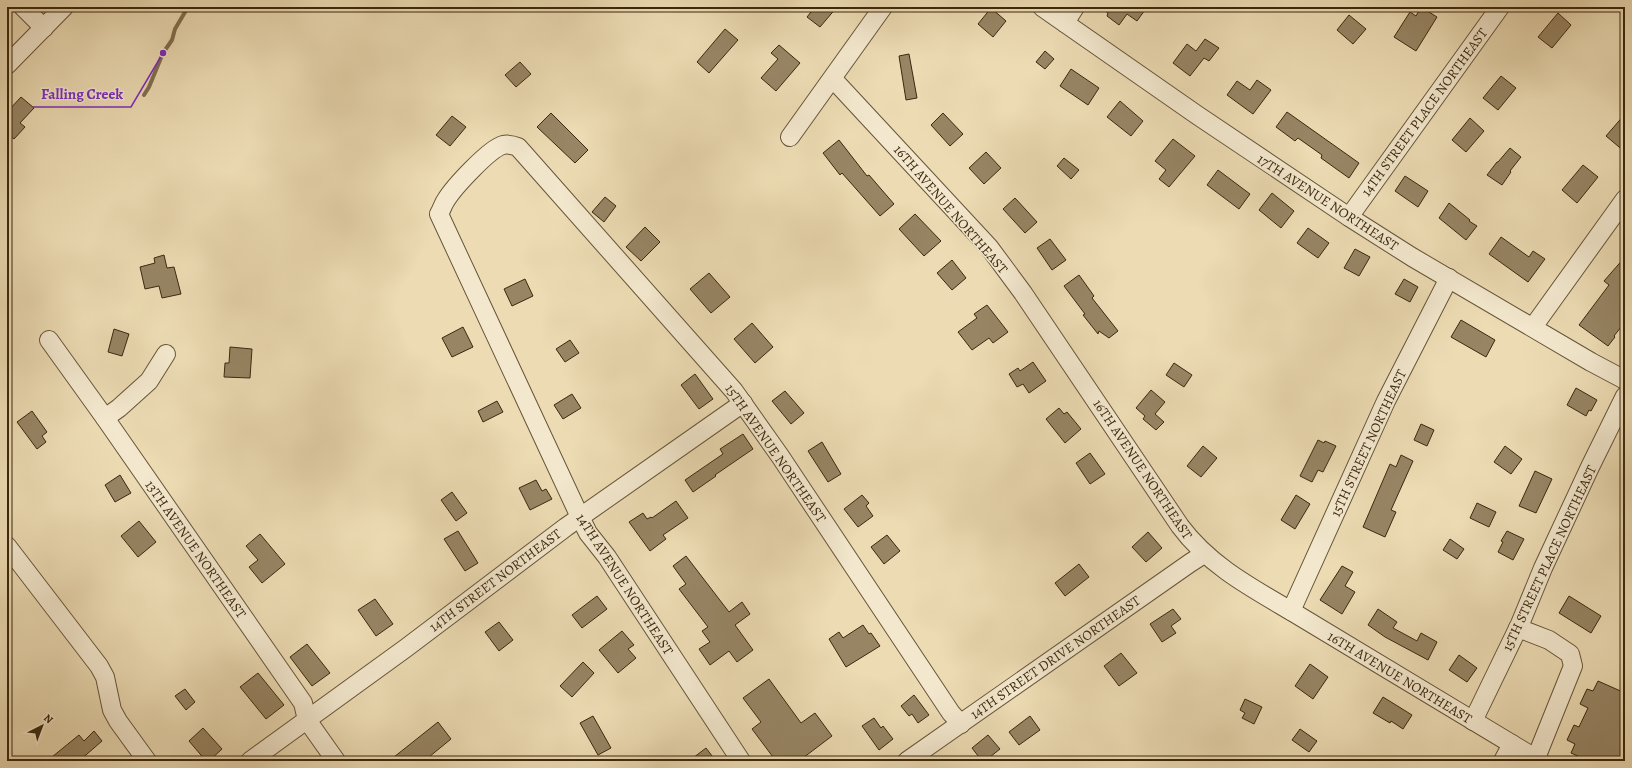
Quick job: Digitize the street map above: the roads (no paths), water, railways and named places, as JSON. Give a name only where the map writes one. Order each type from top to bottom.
[{"type":"street","points":[[23,7],[44,28]]},
{"type":"street","points":[[7,65],[64,7]]},
{"type":"street","points":[[790,137],[833,79],[883,7]]},
{"type":"street","name":"17TH AVENUE NORTHEAST","points":[[1042,7],[1197,115],[1349,217],[1590,362],[1625,380]]},
{"type":"street","points":[[1065,23],[1075,7]]},
{"type":"street","name":"14TH STREET PLACE NORTHEAST","points":[[1349,217],[1500,7]]},
{"type":"street","name":"16TH AVENUE NORTHEAST","points":[[833,79],[989,247],[1023,293],[1180,526],[1192,542],[1204,554],[1217,565],[1253,589],[1538,760]]},
{"type":"street","name":"14TH AVENUE NORTHEAST","points":[[518,147],[509,144],[495,149],[455,188],[446,200],[440,214],[588,533],[607,557],[742,761]]},
{"type":"street","name":"15TH AVENUE NORTHEAST","points":[[518,147],[734,391],[952,713],[961,724]]},
{"type":"street","points":[[1533,327],[1625,199]]},
{"type":"street","name":"15TH STREET NORTHEAST","points":[[1291,611],[1386,401],[1449,278]]},
{"type":"street","name":"13TH AVENUE NORTHEAST","points":[[49,340],[106,418],[302,703],[307,720],[336,761]]},
{"type":"street","points":[[106,418],[149,382],[166,354]]},
{"type":"street","name":"15TH STREET PLACE NORTHEAST","points":[[1474,721],[1518,628],[1546,562],[1625,396]]},
{"type":"street","name":"14TH STREET NORTHEAST","points":[[250,761],[580,517],[743,403]]},
{"type":"street","points":[[7,546],[99,666],[105,677],[112,710],[118,721],[147,761]]},
{"type":"street","name":"14TH STREET DRIVE NORTHEAST","points":[[907,761],[1204,554]]},
{"type":"street","points":[[1518,628],[1549,640],[1570,654],[1573,666],[1538,760]]},
{"type":"street","points":[[1503,761],[1512,744]]},
{"type":"waterway","points":[[144,95],[149,87],[163,53],[172,40],[175,29],[188,7]]},
{"type":"place","name":"Falling Creek","points":[[163,53]]}]
